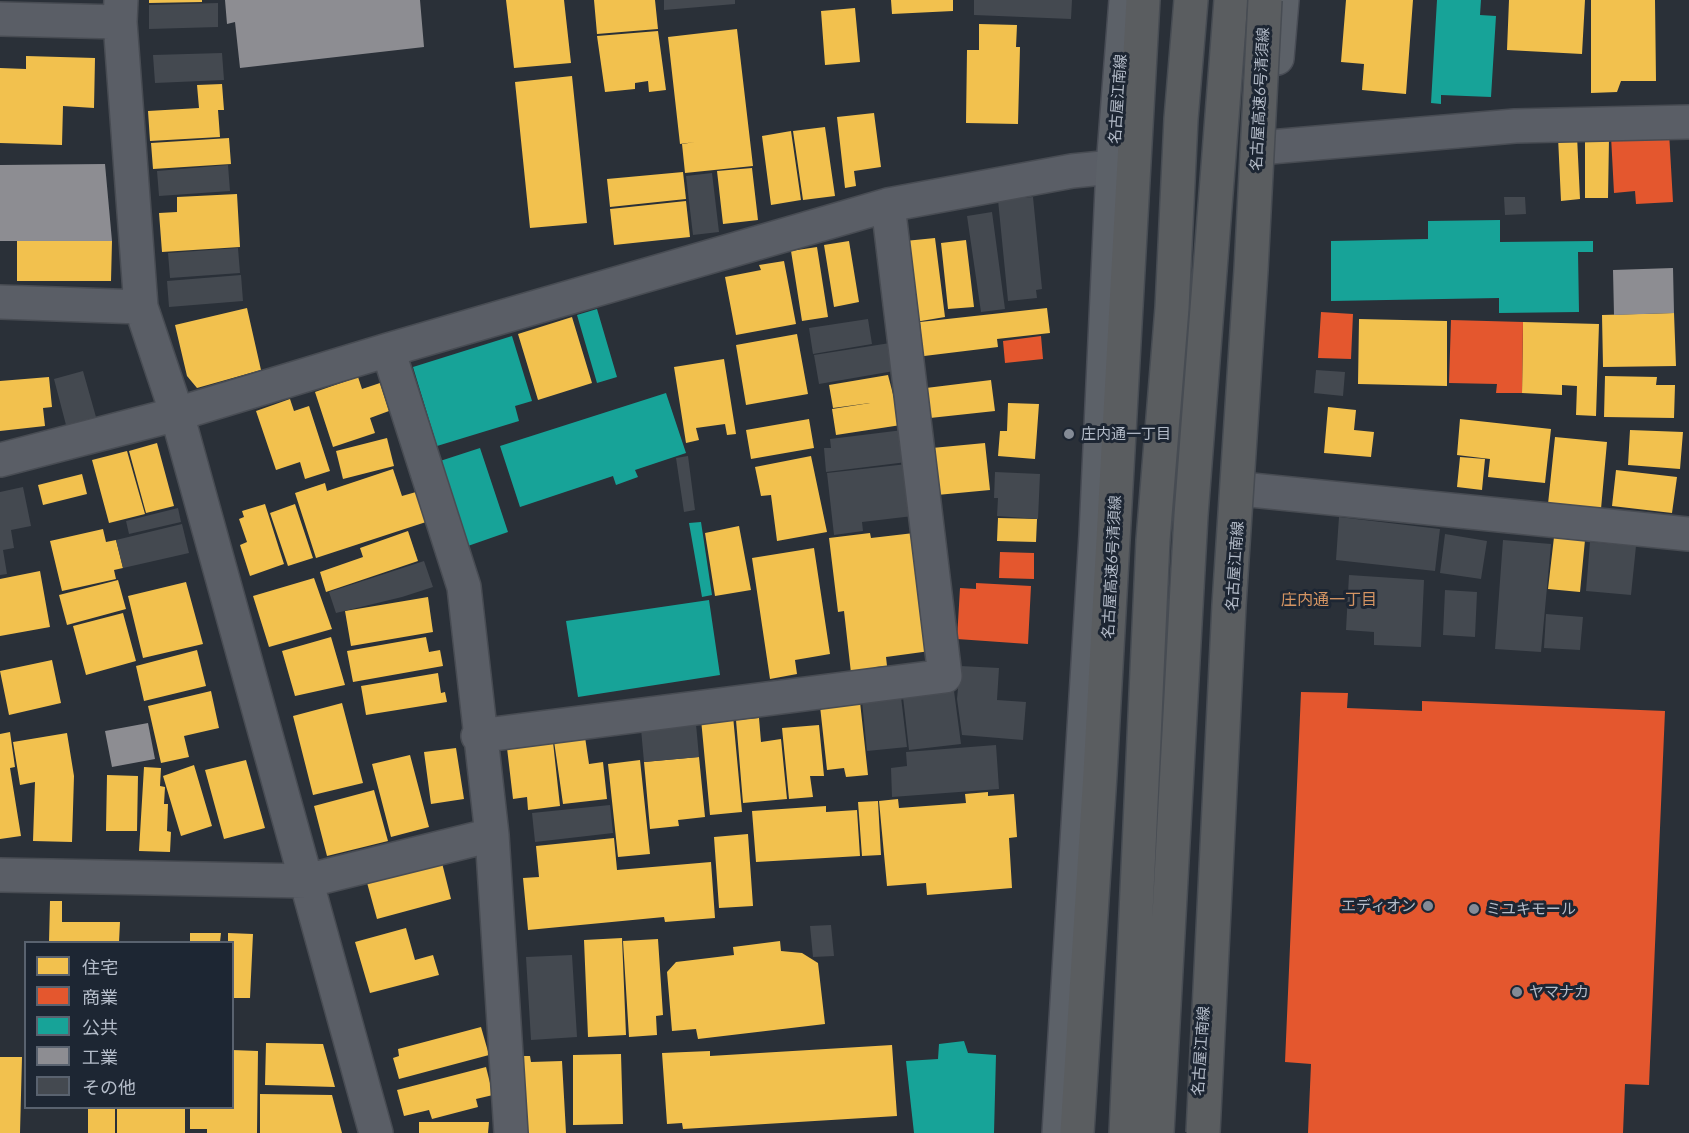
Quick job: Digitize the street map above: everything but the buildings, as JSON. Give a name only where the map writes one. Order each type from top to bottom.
[{"type":"highway","name":"名古屋高速6号清須線","points":[[1077,1133],[1100,774],[1143,0]]},
{"type":"highway","points":[[1126,1133],[1153,540],[1172,308],[1181,119],[1191,0]]},
{"type":"highway","points":[[1158,1133],[1191,515],[1231,0]]},
{"type":"highway","name":"名古屋高速6号清須線","points":[[1203,1133],[1229,605],[1251,270],[1265,0]]},
{"type":"main road","name":"名古屋江南線","points":[[1059,1133],[1096,535],[1113,167],[1126,0]]},
{"type":"main road","name":"名古屋江南線","points":[[1195,1133],[1241,489],[1282,0]]},
{"type":"street","points":[[0,19],[121,11],[141,307],[177,414],[376,1133]]},
{"type":"street","points":[[1270,147],[1515,126],[1689,122]]},
{"type":"street","points":[[0,460],[177,414],[888,204],[1072,171],[1113,167]]},
{"type":"street","points":[[478,736],[945,676],[888,204]]},
{"type":"street","points":[[0,302],[141,307]]},
{"type":"street","points":[[388,350],[464,587],[478,736],[492,835],[511,1133]]},
{"type":"street","points":[[1241,489],[1689,534]]},
{"type":"street","points":[[0,875],[306,881],[492,835]]},
{"type":"place","name":"庄内通一丁目","points":[[1069,434]]},
{"type":"place","name":"エディオン","points":[[1428,906]]},
{"type":"place","name":"ミユキモール","points":[[1474,909]]},
{"type":"place","name":"ヤマナカ","points":[[1517,992]]},
{"type":"district","name":"庄内通一丁目","points":[[1329,600]]}]
